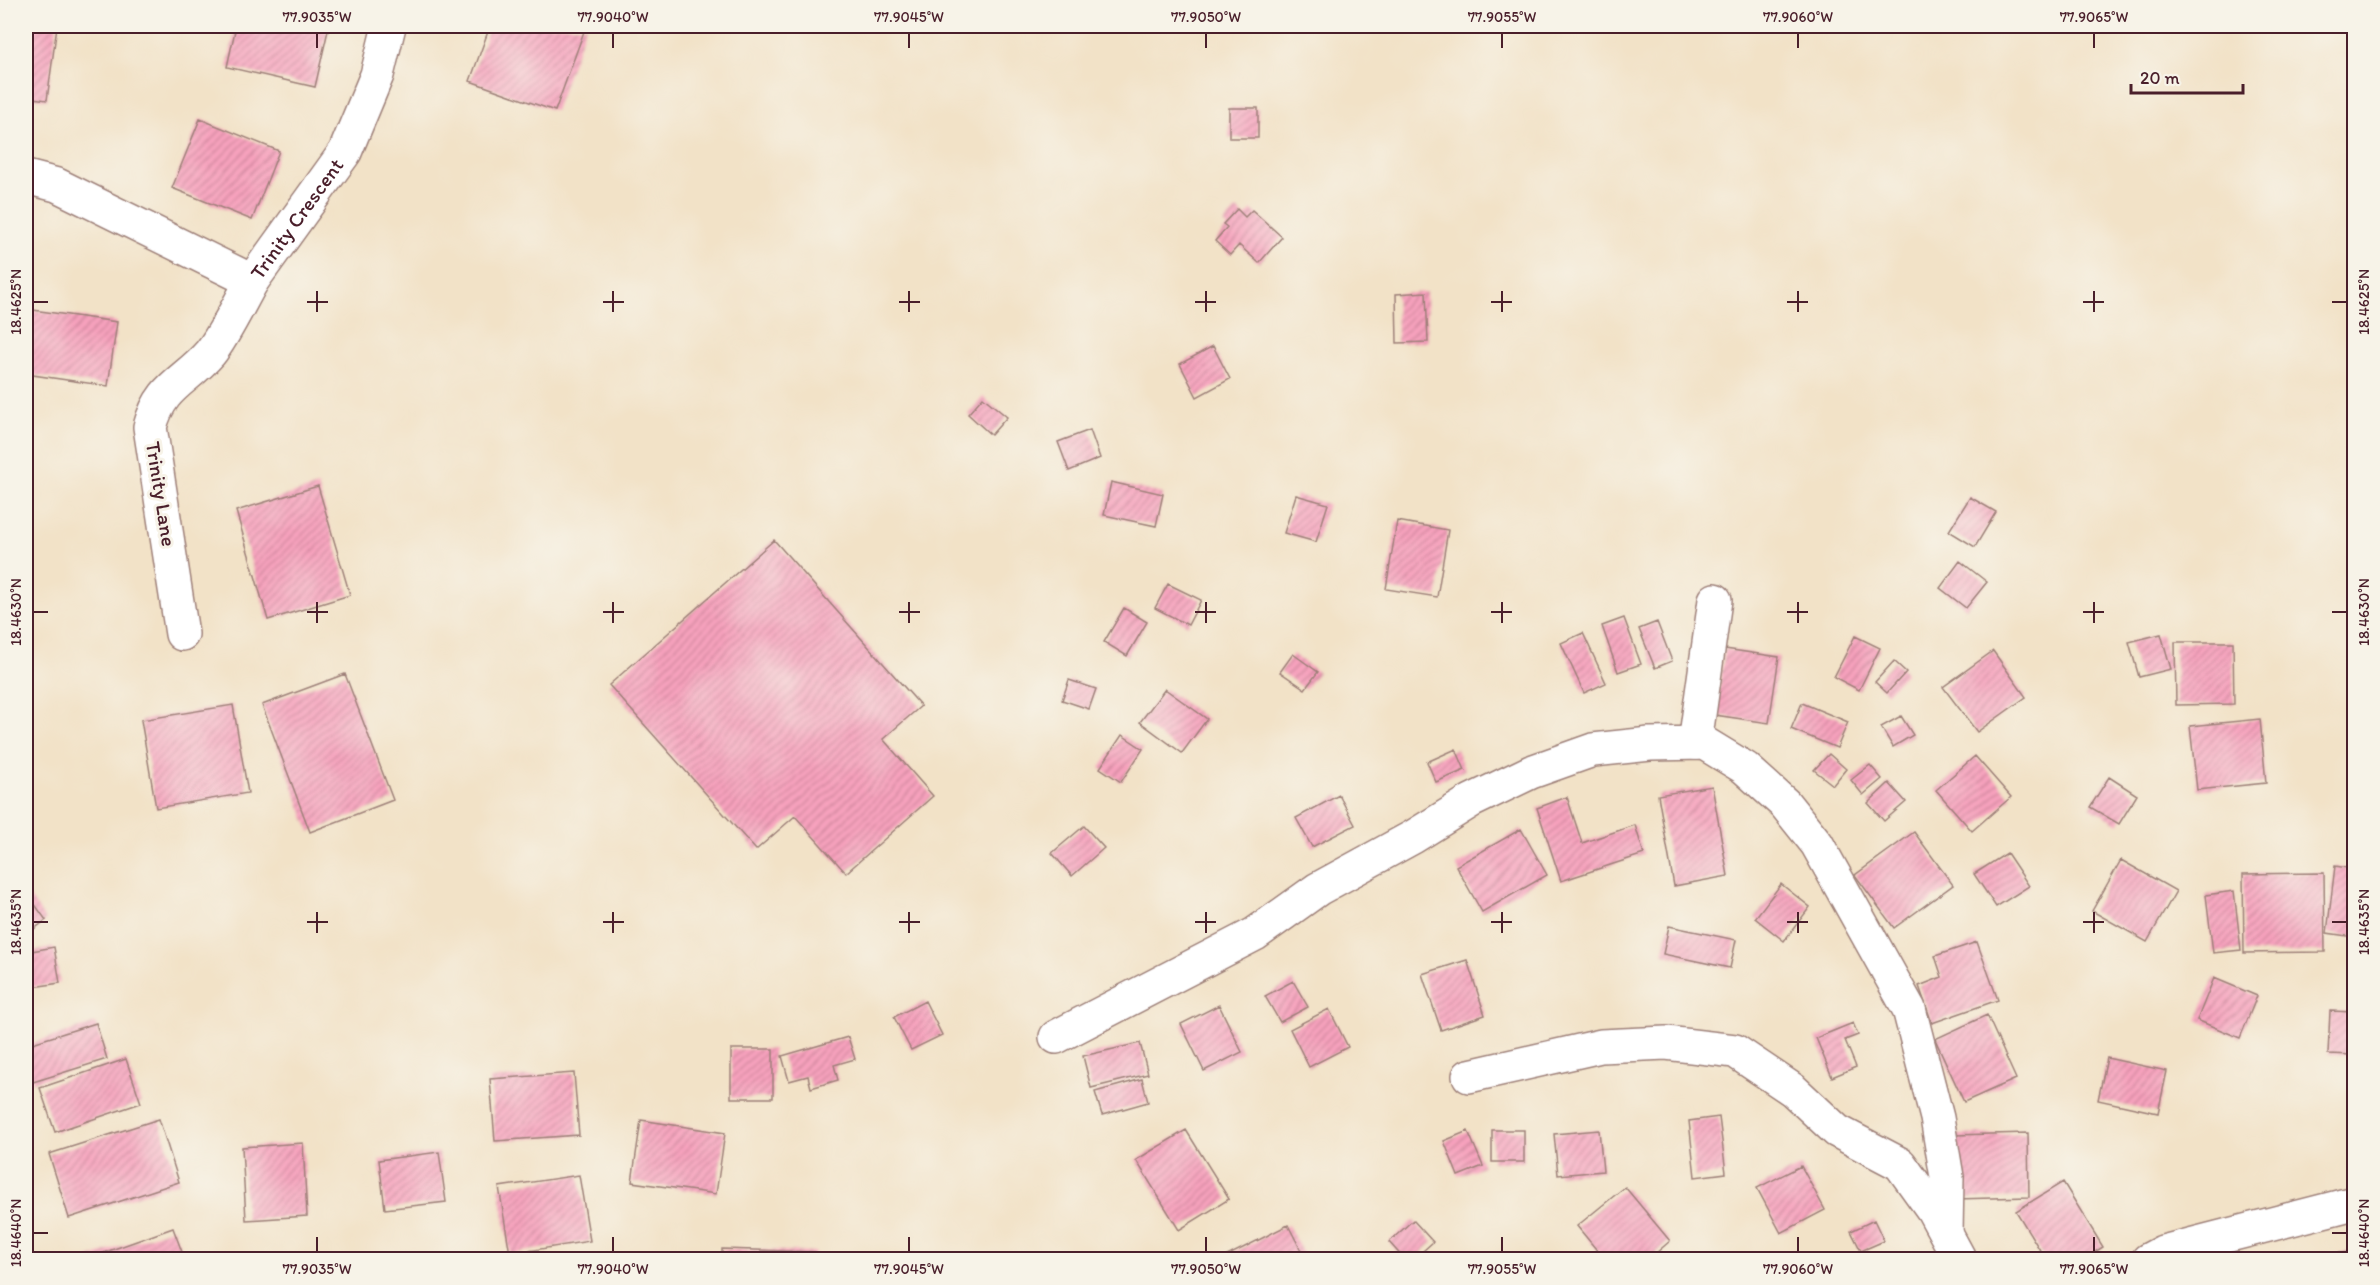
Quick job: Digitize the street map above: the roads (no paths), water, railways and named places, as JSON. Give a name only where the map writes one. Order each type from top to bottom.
[{"type":"street","name":"Trinity Crescent","points":[[26,177],[57,185],[252,281],[345,152],[377,75],[389,26]]},
{"type":"street","name":"Trinity Lane","points":[[182,634],[150,426],[154,410],[163,395],[210,353],[252,281]]},
{"type":"street","points":[[1695,743],[1715,600]]},
{"type":"street","points":[[1056,1037],[1255,934],[1318,889],[1413,837],[1471,801],[1531,772],[1593,750],[1650,744],[1704,743],[1745,768],[1785,804],[1817,844],[1909,1009],[1937,1118],[1947,1177],[1953,1246]]},
{"type":"street","points":[[1468,1076],[1600,1046],[1666,1043],[1735,1051],[1793,1090],[1838,1131],[1900,1164],[1933,1210],[1953,1246]]},
{"type":"street","points":[[2148,1260],[2163,1252],[2355,1203]]}]
